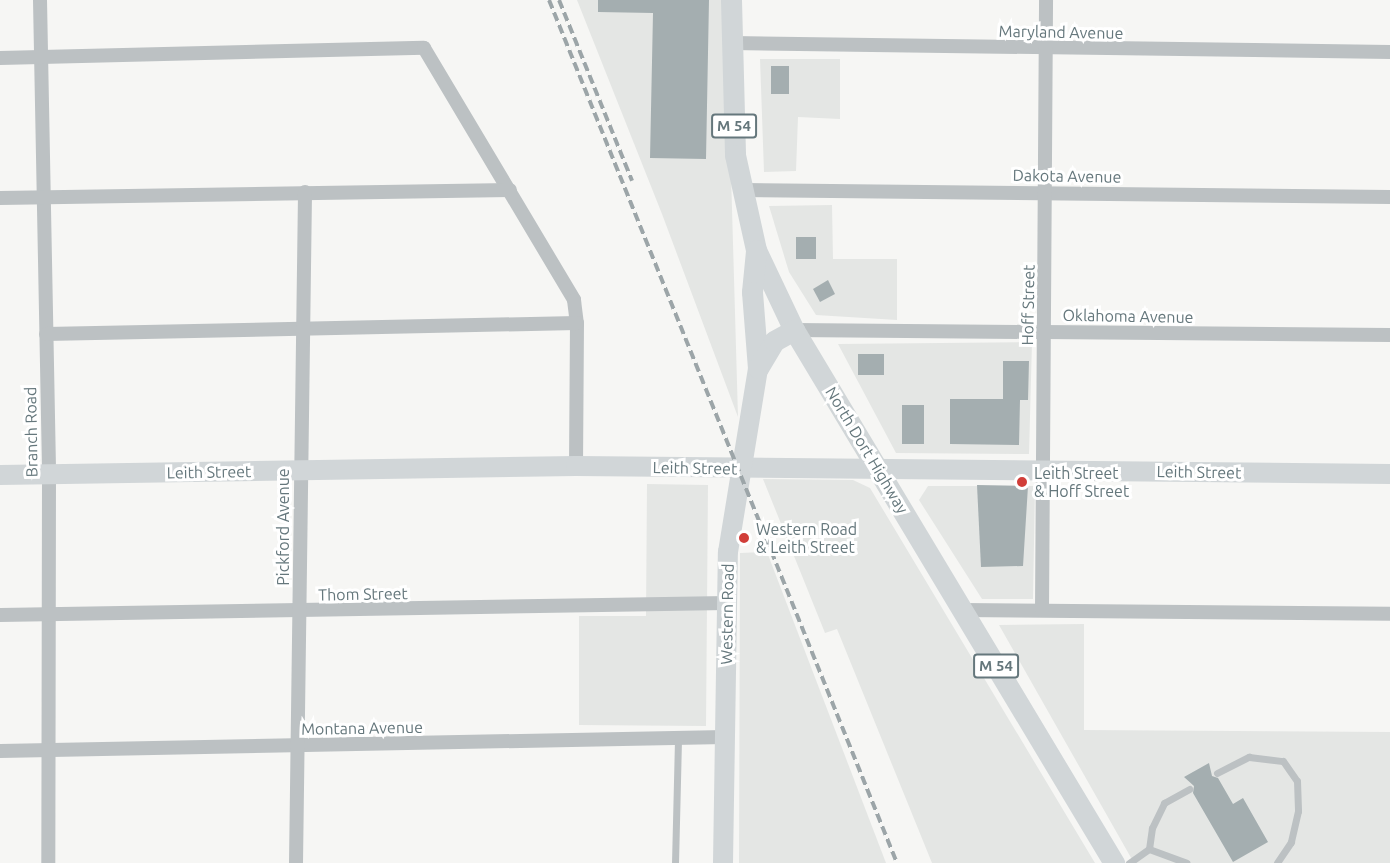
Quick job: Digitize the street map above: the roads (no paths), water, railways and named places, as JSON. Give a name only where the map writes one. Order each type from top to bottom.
[{"type":"main road","name":"North Dort Highway","points":[[731,0],[735,155],[756,250],[794,330],[1114,863]]},
{"type":"main road","points":[[756,250],[752,292],[758,368]]},
{"type":"main road","points":[[758,368],[774,341],[794,330]]},
{"type":"street","name":"Branch Road","points":[[40,0],[49,475],[48,863]]},
{"type":"street","name":"Hoff Street","points":[[1042,610],[1046,0]]},
{"type":"street","name":"Maryland Avenue","points":[[732,43],[1390,52]]},
{"type":"street","points":[[0,58],[424,48],[574,300],[577,323],[576,466]]},
{"type":"street","points":[[0,198],[510,190]]},
{"type":"street","name":"Dakota Avenue","points":[[743,190],[1390,197]]},
{"type":"street","name":"Pickford Avenue","points":[[296,863],[305,192]]},
{"type":"street","points":[[46,334],[577,323]]},
{"type":"street","name":"Oklahoma Avenue","points":[[794,330],[1390,335]]},
{"type":"street","name":"Western Road","points":[[723,863],[730,535],[739,468],[758,368]]},
{"type":"street","name":"Leith Street","points":[[0,475],[576,466],[1390,474]]},
{"type":"street","name":"Thom Street","points":[[0,615],[299,612],[727,603]]},
{"type":"street","points":[[962,610],[1390,614]]},
{"type":"street","name":"Montana Avenue","points":[[0,751],[725,737]]},
{"type":"lane","points":[[675,863],[678,739]]},
{"type":"lane","points":[[1217,773],[1249,757],[1282,761],[1297,781],[1298,811],[1291,842],[1277,863]]},
{"type":"lane","points":[[1129,863],[1149,849],[1152,828],[1164,803],[1189,789]]},
{"type":"lane","points":[[1149,849],[1187,863]]},
{"type":"railway","points":[[549,0],[897,863]]},
{"type":"railway","points":[[559,0],[632,181]]},
{"type":"place","name":"Leith Street & Hoff Street","points":[[1022,482]]},
{"type":"place","name":"Western Road & Leith Street","points":[[744,538]]}]
